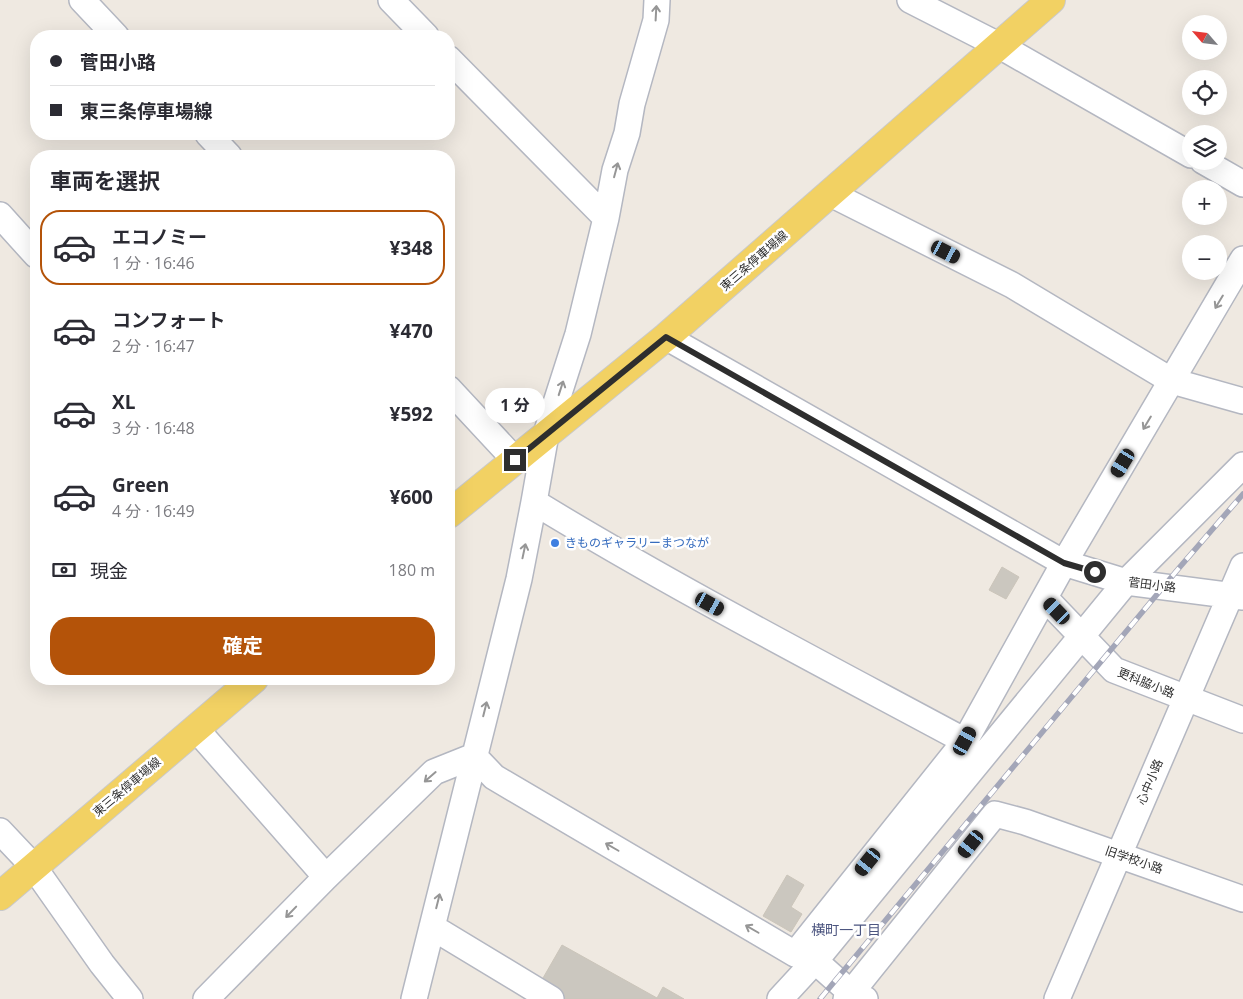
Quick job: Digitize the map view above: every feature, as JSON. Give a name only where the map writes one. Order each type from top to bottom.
[{"type":"main road","name":"東三条停車場線","points":[[455,509],[666,337],[1051,0]]},
{"type":"main road","name":"東三条停車場線","points":[[0,896],[247,685]]},
{"type":"street","points":[[82,0],[110,30]]},
{"type":"street","points":[[391,0],[420,30]]},
{"type":"street","points":[[414,999],[519,579],[546,434],[578,334],[606,218],[615,170],[627,133],[632,104],[656,20],[658,0]]},
{"type":"street","points":[[910,0],[1000,46],[1182,149]]},
{"type":"street","points":[[455,65],[606,218]]},
{"type":"street","points":[[214,140],[223,150]]},
{"type":"street","points":[[1219,170],[1243,184]]},
{"type":"street","points":[[831,194],[1012,285],[1172,381],[1243,401]]},
{"type":"street","points":[[0,216],[30,248]]},
{"type":"street","points":[[780,999],[805,957],[965,741],[1064,563],[1243,259]]},
{"type":"street","name":"菅田小路","points":[[666,337],[1064,563],[1126,582],[1237,595]]},
{"type":"street","points":[[455,396],[515,460]]},
{"type":"street","points":[[805,957],[1082,637],[1126,582],[1243,465]]},
{"type":"street","points":[[534,502],[708,603],[965,741]]},
{"type":"street","name":"心中小路","points":[[1057,999],[1186,699],[1237,595],[1243,566]]},
{"type":"street","name":"更科脇小路","points":[[1044,598],[1114,670],[1243,720]]},
{"type":"street","points":[[196,728],[326,877]]},
{"type":"street","points":[[206,999],[326,877],[434,772],[474,756]]},
{"type":"street","points":[[474,756],[494,778],[805,957],[854,997]]},
{"type":"street","name":"旧学校小路","points":[[854,997],[995,814],[1025,822],[1243,899]]},
{"type":"street","points":[[0,830],[33,866],[102,964],[130,999]]},
{"type":"street","points":[[432,927],[551,999]]},
{"type":"building","points":[[1002,567],[1019,577],[1006,599],[989,590]]},
{"type":"building","points":[[787,875],[804,885],[791,907],[802,914],[791,932],[763,916]]},
{"type":"building","points":[[562,945],[657,998],[663,987],[684,999],[564,999],[539,985]]},
{"type":"railway","points":[[820,999],[1179,568],[1243,494]]},
{"type":"place","name":"きものギャラリーまつなが","points":[[555,543]]},
{"type":"district","name":"横町一丁目","points":[[846,930]]},
{"type":"route","points":[[515,460],[666,337],[1064,563],[1095,572]]}]
